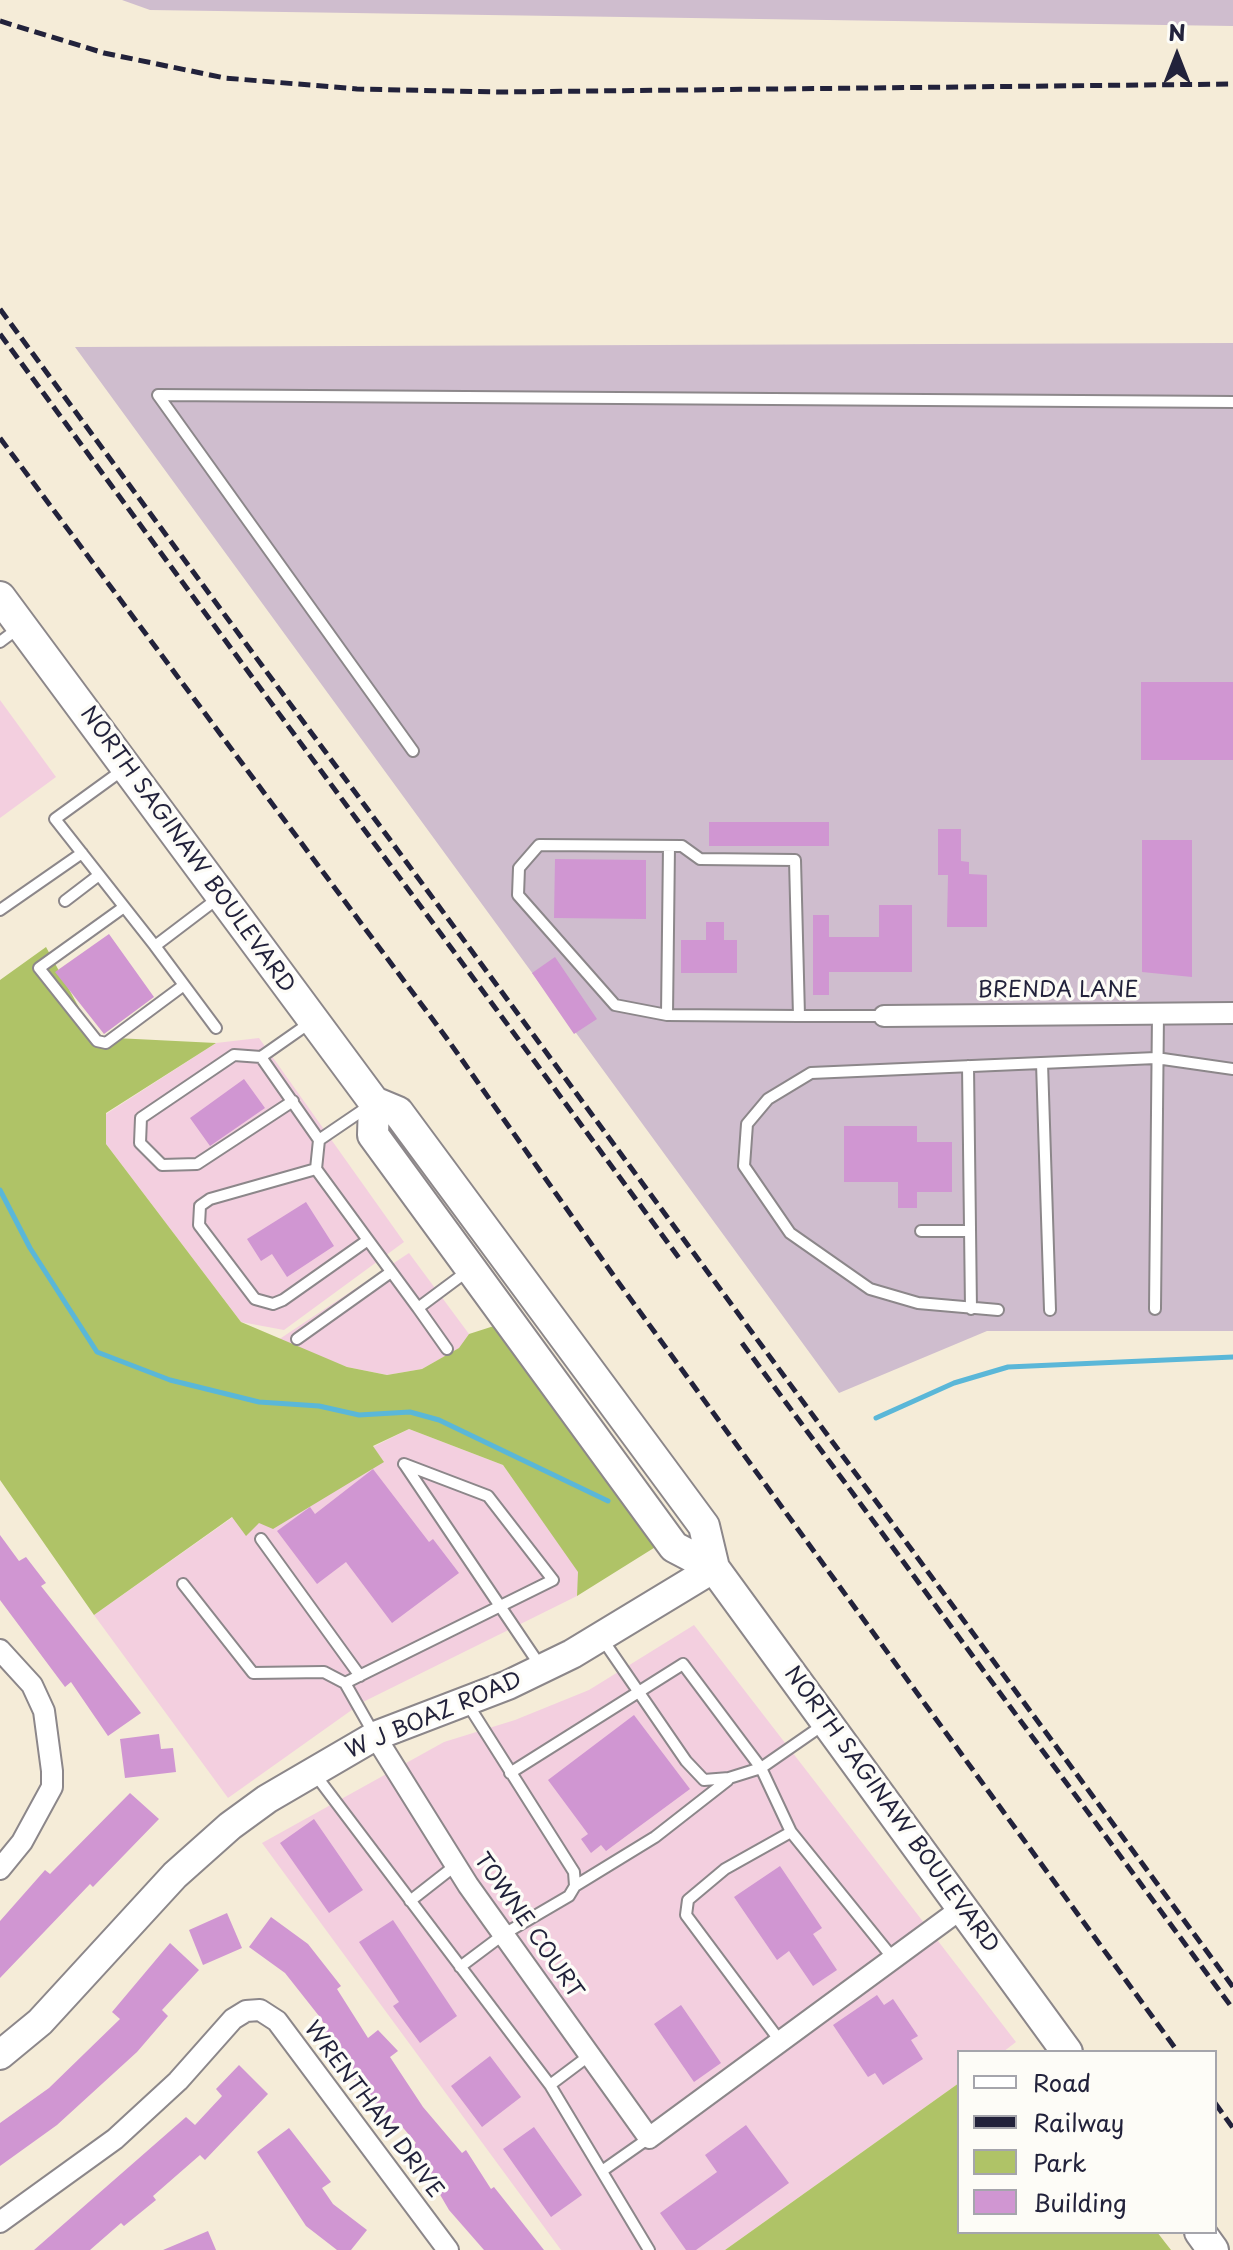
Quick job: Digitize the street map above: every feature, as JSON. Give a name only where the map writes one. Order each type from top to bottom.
[{"type":"main road","name":"NORTH SAGINAW BOULEVARD","points":[[0,597],[11,634],[126,768],[374,1102],[398,1112],[704,1526],[714,1568],[1066,2050]]},
{"type":"main road","name":"NORTH SAGINAW BOULEVARD","points":[[374,1102],[373,1135],[674,1547],[714,1568]]},
{"type":"main road","name":"W J BOAZ ROAD","points":[[0,2055],[40,2022],[194,1857],[239,1820],[313,1771],[375,1736],[542,1669],[602,1638],[714,1568]]},
{"type":"street","name":"BRENDA LANE","points":[[884,1016],[1233,1013]]},
{"type":"street","points":[[0,1650],[32,1685],[44,1711],[52,1787],[22,1842],[0,1869]]},
{"type":"street","name":"TOWNE COURT","points":[[375,1736],[456,1865],[649,2138]]},
{"type":"street","points":[[649,2138],[962,1908]]},
{"type":"street","name":"WRENTHAM DRIVE","points":[[0,2222],[115,2139],[178,2081],[233,2019],[253,2010],[266,2012],[277,2021],[448,2250]]},
{"type":"lane","points":[[413,751],[158,395],[1233,402]]},
{"type":"lane","points":[[126,768],[55,819],[216,1028]]},
{"type":"lane","points":[[799,1016],[795,860],[700,859],[682,846],[539,845],[519,868],[518,895],[615,1005],[667,1015],[799,1016],[884,1016]]},
{"type":"lane","points":[[667,1015],[669,846]]},
{"type":"lane","points":[[0,910],[82,853]]},
{"type":"lane","points":[[65,901],[99,875]]},
{"type":"lane","points":[[155,946],[221,896]]},
{"type":"lane","points":[[124,907],[39,968],[97,1041],[106,1043],[184,985]]},
{"type":"lane","points":[[1155,1309],[1158,1014]]},
{"type":"lane","points":[[293,1101],[197,1164],[162,1165],[140,1143],[141,1118],[234,1055],[261,1057],[313,1021]]},
{"type":"lane","points":[[261,1057],[319,1140],[316,1169],[447,1349]]},
{"type":"lane","points":[[998,1310],[918,1303],[870,1289],[790,1233],[744,1166],[747,1124],[768,1099],[811,1073],[1156,1058],[1233,1069]]},
{"type":"lane","points":[[1042,1063],[1050,1310]]},
{"type":"lane","points":[[968,1066],[971,1309]]},
{"type":"lane","points":[[319,1140],[374,1102]]},
{"type":"lane","points":[[316,1169],[210,1199],[200,1206],[199,1225],[255,1299],[264,1304],[283,1300],[368,1240]]},
{"type":"lane","points":[[921,1231],[970,1231]]},
{"type":"lane","points":[[418,1308],[471,1269]]},
{"type":"lane","points":[[297,1339],[391,1272]]},
{"type":"lane","points":[[345,1683],[360,1676],[501,1606],[553,1580],[488,1496],[404,1464],[466,1554],[501,1606],[542,1669]]},
{"type":"lane","points":[[261,1539],[360,1676]]},
{"type":"lane","points":[[183,1584],[253,1673],[324,1672],[345,1683],[375,1736]]},
{"type":"lane","points":[[602,1638],[704,1780],[729,1778],[761,1768],[827,1722]]},
{"type":"lane","points":[[510,1773],[637,1690],[683,1664],[761,1768],[791,1832],[892,1957]]},
{"type":"lane","points":[[466,1701],[574,1872],[575,1886]]},
{"type":"lane","points":[[313,1771],[550,2085],[649,2250]]},
{"type":"lane","points":[[460,1967],[504,1934],[569,1896],[575,1886],[655,1837],[729,1778]]},
{"type":"lane","points":[[780,2041],[686,1915],[688,1900],[725,1869],[791,1832]]},
{"type":"lane","points":[[410,1901],[456,1865]]},
{"type":"lane","points":[[550,2085],[590,2055]]},
{"type":"lane","points":[[602,2171],[649,2138]]},
{"type":"shaded area","points":[[122,0],[1233,0],[1233,26],[150,10]]},
{"type":"shaded area","points":[[1233,343],[1233,1331],[987,1331],[839,1393],[75,347]]},
{"type":"shaded area","points":[[0,700],[56,777],[0,818]]},
{"type":"shaded area","points":[[259,1038],[404,1242],[284,1330],[241,1322],[106,1144],[106,1114],[216,1043]]},
{"type":"shaded area","points":[[409,1253],[469,1334],[460,1348],[422,1369],[387,1375],[347,1367],[278,1340]]},
{"type":"shaded area","points":[[409,1429],[503,1465],[579,1572],[577,1596],[363,1702],[228,1798],[94,1615],[233,1517],[259,1523],[383,1461],[373,1447]]},
{"type":"shaded area","points":[[694,1625],[1016,2042],[1006,2050],[957,2050],[957,2084],[725,2250],[561,2250],[262,1843],[444,1742],[515,1720],[589,1690]]},
{"type":"green space","points":[[46,947],[95,1037],[216,1043],[106,1113],[106,1144],[241,1322],[347,1367],[387,1375],[422,1369],[459,1348],[469,1334],[497,1325],[657,1546],[577,1596],[578,1572],[503,1465],[409,1429],[373,1446],[384,1462],[273,1529],[259,1523],[246,1536],[232,1517],[94,1615],[0,1480],[0,980]]},
{"type":"green space","points":[[957,2084],[957,2234],[1159,2234],[1171,2250],[725,2250]]},
{"type":"building","points":[[1141,682],[1233,682],[1233,760],[1141,760]]},
{"type":"building","points":[[709,822],[829,822],[829,846],[709,846]]},
{"type":"building","points":[[938,829],[961,829],[961,861],[969,862],[969,874],[987,875],[987,927],[947,927],[948,875],[938,875]]},
{"type":"building","points":[[1142,840],[1192,840],[1192,977],[1142,972]]},
{"type":"building","points":[[555,859],[646,860],[646,919],[554,918]]},
{"type":"building","points":[[879,905],[912,905],[912,972],[829,972],[829,995],[813,995],[813,915],[829,915],[829,937],[879,937]]},
{"type":"building","points":[[706,922],[724,922],[724,940],[737,940],[737,973],[681,973],[681,940],[706,940]]},
{"type":"building","points":[[109,934],[154,997],[104,1034],[55,972]]},
{"type":"building","points":[[555,957],[597,1019],[574,1034],[532,973]]},
{"type":"building","points":[[244,1079],[265,1108],[210,1146],[190,1118]]},
{"type":"building","points":[[844,1126],[917,1126],[917,1142],[952,1142],[952,1192],[917,1192],[917,1208],[898,1208],[898,1182],[844,1182]]},
{"type":"building","points":[[306,1202],[334,1246],[287,1277],[272,1254],[261,1261],[247,1239]]},
{"type":"building","points":[[373,1469],[429,1542],[433,1539],[459,1573],[392,1623],[346,1562],[317,1584],[277,1531],[310,1507],[315,1514]]},
{"type":"building","points":[[0,1535],[19,1561],[26,1557],[46,1583],[41,1586],[141,1713],[108,1736],[71,1682],[65,1687],[0,1600]]},
{"type":"building","points":[[634,1715],[690,1789],[606,1851],[601,1845],[591,1853],[581,1839],[588,1834],[548,1780]]},
{"type":"building","points":[[159,1734],[161,1749],[173,1748],[176,1772],[125,1778],[120,1739]]},
{"type":"building","points":[[130,1793],[159,1819],[93,1887],[90,1884],[0,1978],[0,1921],[45,1870],[50,1874]]},
{"type":"building","points":[[314,1819],[363,1890],[329,1913],[280,1843]]},
{"type":"building","points":[[780,1866],[822,1928],[813,1934],[837,1970],[813,1986],[789,1951],[777,1960],[734,1897]]},
{"type":"building","points":[[227,1913],[242,1948],[203,1965],[189,1930]]},
{"type":"building","points":[[271,1917],[308,1944],[341,1986],[337,1989],[368,2038],[378,2030],[398,2051],[390,2057],[423,2107],[462,2153],[466,2150],[491,2189],[494,2187],[544,2250],[484,2250],[449,2210],[435,2186],[406,2151],[416,2143],[399,2123],[388,2130],[369,2102],[373,2100],[336,2060],[319,2033],[327,2028],[319,2016],[285,1973],[249,1947]]},
{"type":"building","points":[[393,1920],[457,2016],[420,2043],[393,2006],[399,2002],[359,1942]]},
{"type":"building","points":[[170,1943],[199,1970],[162,2010],[168,2016],[137,2052],[57,2125],[0,2166],[0,2123],[49,2088],[120,2019],[112,2012]]},
{"type":"building","points":[[877,1995],[884,2005],[893,1999],[918,2036],[911,2040],[923,2059],[883,2085],[875,2073],[868,2077],[833,2025]]},
{"type":"building","points":[[681,2005],[721,2063],[694,2082],[654,2024]]},
{"type":"building","points":[[490,2056],[521,2097],[482,2127],[451,2086]]},
{"type":"building","points":[[239,2065],[268,2094],[205,2160],[200,2155],[153,2196],[156,2200],[124,2226],[121,2223],[90,2250],[34,2250],[186,2117],[195,2125],[222,2096],[216,2089]]},
{"type":"building","points":[[746,2125],[789,2183],[696,2250],[686,2250],[660,2213],[717,2172],[705,2155]]},
{"type":"building","points":[[534,2127],[582,2195],[551,2217],[503,2149]]},
{"type":"building","points":[[289,2128],[331,2182],[322,2188],[333,2204],[367,2230],[351,2250],[337,2250],[306,2226],[257,2152]]},
{"type":"building","points":[[208,2231],[216,2250],[163,2250]]},
{"type":"waterway","points":[[0,1190],[30,1248],[97,1352],[170,1380],[259,1402],[319,1406],[359,1415],[410,1412],[439,1420],[608,1501]]},
{"type":"waterway","points":[[876,1418],[954,1383],[1008,1367],[1233,1357]]},
{"type":"railway","points":[[0,21],[104,53],[225,78],[357,89],[500,92],[1233,84]]},
{"type":"railway","points":[[0,309],[1233,1987]]},
{"type":"railway","points":[[0,334],[682,1262]]},
{"type":"railway","points":[[0,438],[448,1040],[616,1279],[1177,2050]]},
{"type":"railway","points":[[742,1343],[1233,2009]]},
{"type":"railway","points":[[1217,2106],[1233,2128]]}]
